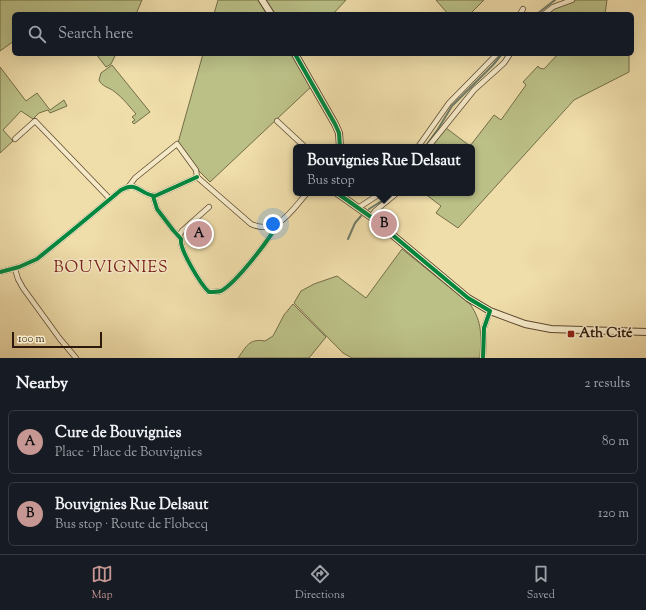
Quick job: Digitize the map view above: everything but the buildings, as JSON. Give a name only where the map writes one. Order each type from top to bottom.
[{"type":"street","points":[[262,0],[270,12]]},
{"type":"street","points":[[547,12],[572,0]]},
{"type":"street","points":[[296,56],[335,124],[339,133],[340,144]]},
{"type":"street","points":[[420,144],[449,103],[495,56]]},
{"type":"street","points":[[430,144],[474,90],[504,63],[509,56]]},
{"type":"street","points":[[15,139],[36,121],[110,199]]},
{"type":"street","points":[[277,121],[302,144]]},
{"type":"street","points":[[0,272],[25,265],[49,250],[121,190],[129,186],[135,178],[177,144],[196,170],[197,177],[251,224],[262,228],[267,228],[278,223],[304,196]]},
{"type":"street","points":[[129,186],[134,186],[145,194],[153,196],[197,177]]},
{"type":"street","points":[[153,196],[158,209],[179,236],[180,244],[203,287],[209,292],[220,292],[229,286],[268,241],[278,223]]},
{"type":"street","points":[[341,196],[364,212],[458,291],[490,311],[525,324],[551,329],[646,332]]},
{"type":"street","points":[[364,212],[378,196]]},
{"type":"street","points":[[364,212],[375,211],[393,196]]},
{"type":"street","points":[[179,236],[182,231],[209,207]]},
{"type":"street","points":[[15,269],[23,288],[60,339],[76,358]]},
{"type":"street","points":[[483,358],[484,328],[490,311]]},
{"type":"green space","points":[[0,0],[142,0],[137,12],[12,12],[12,42],[0,51]]},
{"type":"green space","points":[[218,0],[259,0],[267,12],[215,12]]},
{"type":"green space","points":[[265,0],[346,0],[335,12],[273,12]]},
{"type":"green space","points":[[436,0],[484,0],[472,12],[446,12]]},
{"type":"green space","points":[[575,0],[607,0],[605,12],[549,12]]},
{"type":"green space","points":[[98,56],[115,56],[111,64],[106,67]]},
{"type":"green space","points":[[202,56],[293,56],[312,86],[210,182],[199,171],[178,143]]},
{"type":"green space","points":[[556,56],[629,56],[629,72],[574,100],[458,228],[436,213],[441,206],[428,196],[475,196],[475,144],[472,144],[494,115],[501,120],[526,85],[523,82],[538,66],[539,68],[544,69]]},
{"type":"green space","points":[[112,65],[150,112],[134,124],[132,122],[135,120],[132,117],[136,114],[121,97],[113,90],[102,84],[99,80],[101,73]]},
{"type":"green space","points":[[0,67],[26,101],[37,93],[50,110],[64,100],[67,106],[50,113],[48,110],[39,113],[33,119],[21,111],[3,130],[13,141],[0,153]]},
{"type":"green space","points":[[446,128],[467,144],[433,144]]},
{"type":"green space","points":[[402,249],[470,304],[479,324],[481,336],[480,358],[352,358],[343,353],[294,303],[301,291],[314,284],[337,276],[366,298]]},
{"type":"green space","points":[[293,304],[326,337],[309,358],[238,358],[248,344],[260,340],[265,341],[273,336],[284,315]]},
{"type":"waterway","points":[[540,12],[555,0]]},
{"type":"waterway","points":[[427,144],[452,106],[500,56]]},
{"type":"waterway","points":[[369,209],[388,196]]},
{"type":"waterway","points":[[348,239],[355,223],[361,216]]},
{"type":"cycle path","points":[[296,56],[335,124],[339,133],[340,144]]},
{"type":"cycle path","points":[[0,272],[19,267],[37,259],[121,190],[135,187],[145,193],[155,196],[197,177]]},
{"type":"cycle path","points":[[153,196],[157,209],[181,239],[183,251],[191,267],[209,292],[221,291],[235,279],[244,270],[278,223]]},
{"type":"cycle path","points":[[341,196],[371,217],[468,298],[490,311],[484,328],[483,358]]},
{"type":"place","name":"Bouvignies Rue Delsaut","points":[[384,224]]},
{"type":"place","name":"Cure de Bouvignies","points":[[199,234]]},
{"type":"place","name":"Ath Cité","points":[[571,334]]},
{"type":"district","name":"BOUVIGNIES","points":[[111,268]]}]
